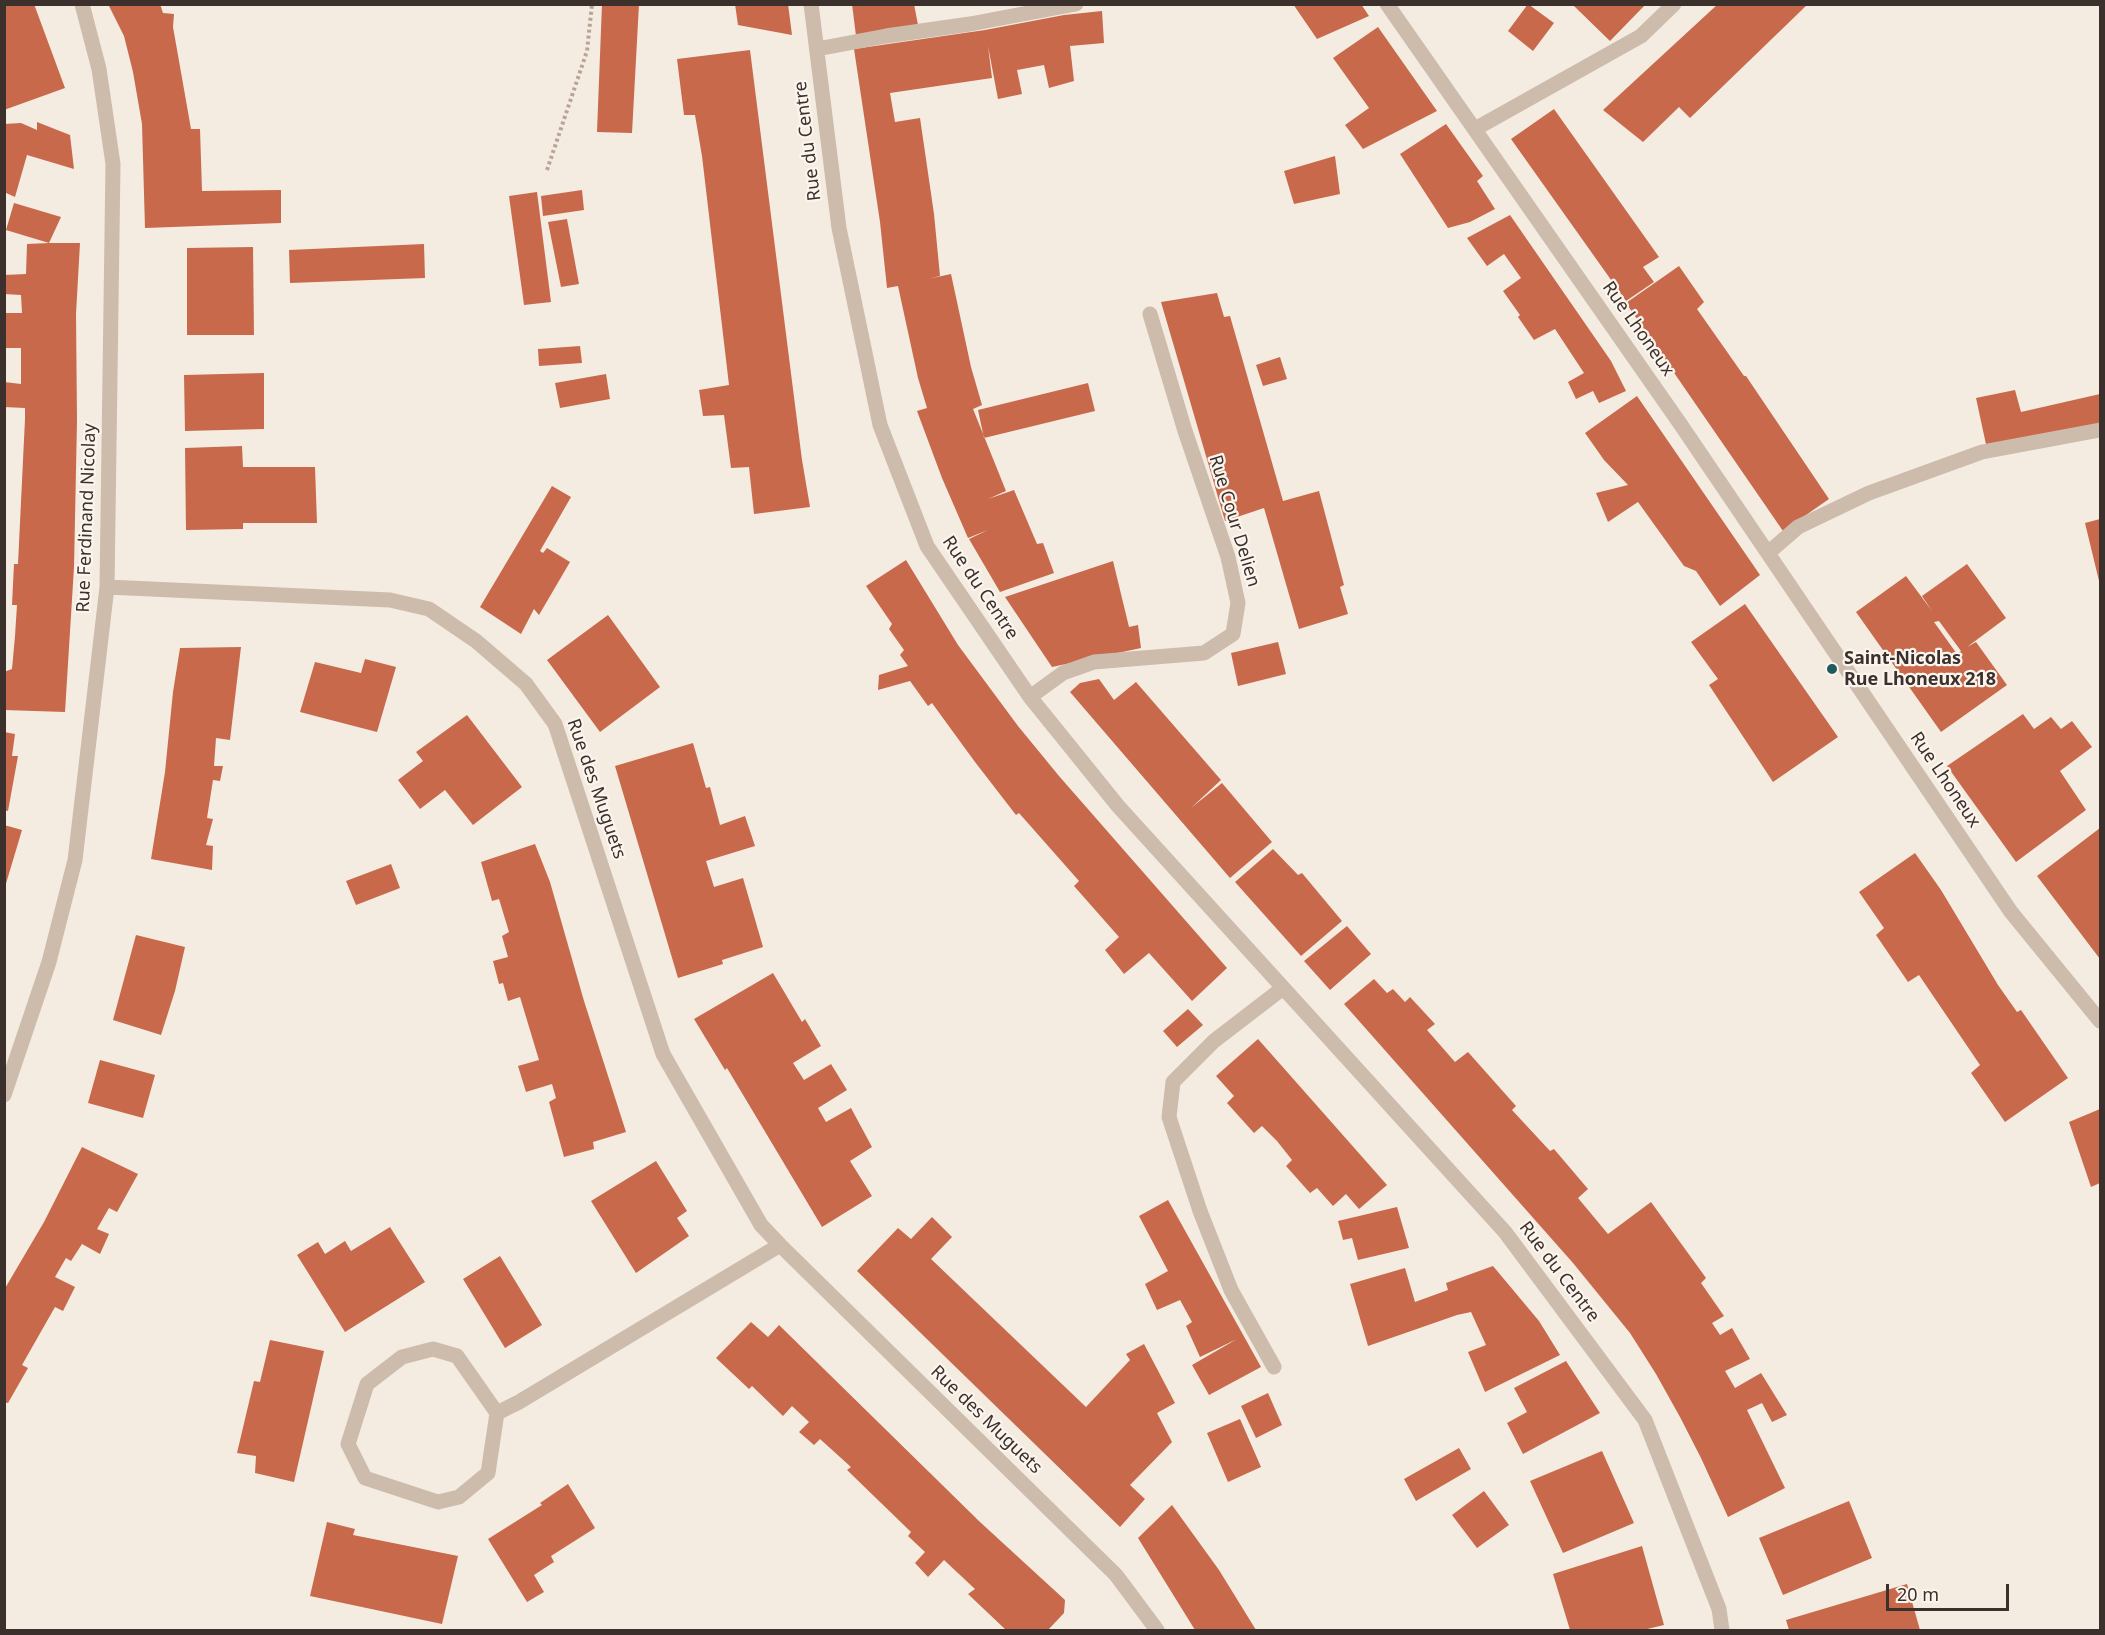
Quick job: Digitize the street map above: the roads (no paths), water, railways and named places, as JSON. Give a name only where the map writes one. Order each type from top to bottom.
[{"type":"street","name":"Rue Ferdinand Nicolay","points":[[4,1095],[49,962],[75,860],[107,587],[113,164],[99,69],[81,4]]},
{"type":"street","name":"Rue du Centre","points":[[812,4],[839,228],[880,425],[927,546],[1030,697],[1118,806],[1506,1232],[1645,1420],[1719,1609],[1722,1630]]},
{"type":"street","points":[[817,49],[1076,4]]},
{"type":"street","name":"Rue Lhoneux","points":[[1387,4],[1681,425],[2011,912],[2100,1020]]},
{"type":"street","points":[[1474,129],[1641,36],[1674,4]]},
{"type":"street","name":"Rue Cour Delien","points":[[1030,697],[1063,673],[1094,662],[1204,653],[1233,634],[1239,603],[1228,557],[1185,431],[1150,314]]},
{"type":"street","points":[[1768,553],[1798,527],[1869,493],[1982,452],[2100,430]]},
{"type":"street","name":"Rue des Muguets","points":[[107,587],[390,600],[429,609],[476,641],[526,684],[555,724],[663,1054],[761,1225],[1116,1575],[1157,1630]]},
{"type":"street","points":[[1274,1366],[1231,1290],[1200,1211],[1169,1117],[1173,1082],[1214,1041],[1283,988]]},
{"type":"street","points":[[497,1413],[780,1245]]},
{"type":"street","points":[[433,1349],[457,1356],[497,1413],[488,1473],[459,1497],[438,1502],[365,1478],[348,1444],[367,1384],[402,1357],[433,1349]]},
{"type":"place","name":"Saint-Nicolas Rue Lhoneux 218","points":[[1832,669]]}]
